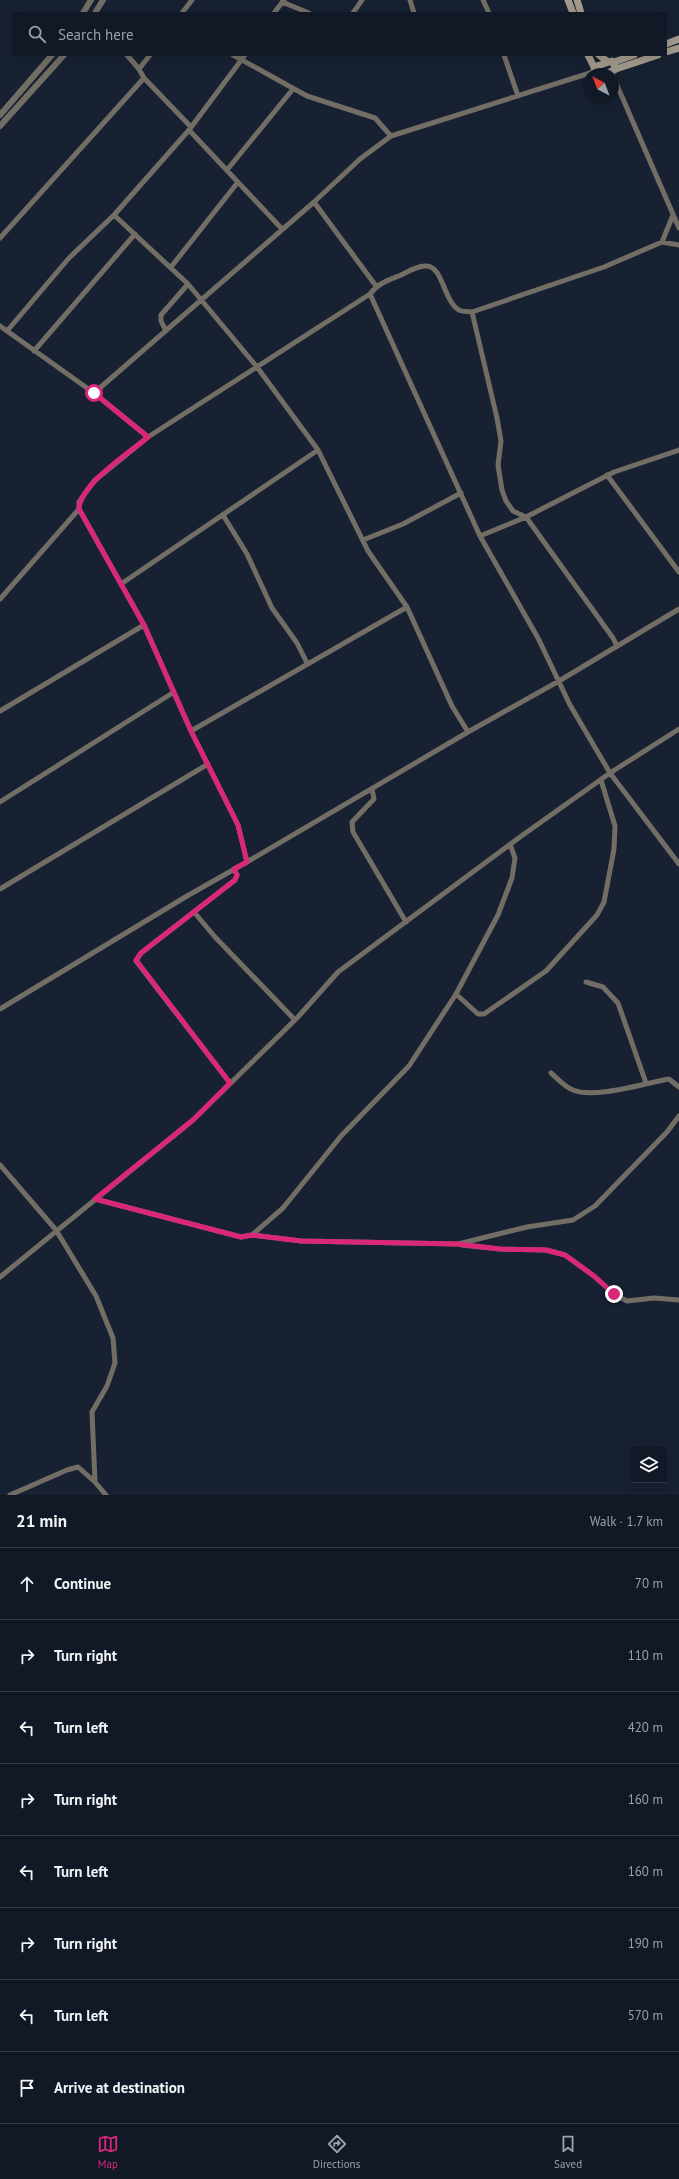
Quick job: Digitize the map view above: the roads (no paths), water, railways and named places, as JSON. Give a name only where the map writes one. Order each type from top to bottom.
[{"type":"main road","points":[[568,0],[573,12]]},
{"type":"main road","points":[[576,0],[581,12]]},
{"type":"main road","points":[[667,44],[679,39]]},
{"type":"main road","points":[[667,52],[679,48]]},
{"type":"main road","points":[[588,56],[593,68]]},
{"type":"main road","points":[[600,56],[610,68]]},
{"type":"main road","points":[[615,68],[633,56]]},
{"type":"main road","points":[[618,68],[655,56]]},
{"type":"street","points":[[84,12],[92,0]]},
{"type":"street","points":[[96,12],[103,0]]},
{"type":"street","points":[[183,12],[192,0]]},
{"type":"street","points":[[354,12],[362,0]]},
{"type":"street","points":[[410,0],[414,12]]},
{"type":"street","points":[[483,0],[489,12]]},
{"type":"street","points":[[275,12],[283,1],[307,12]]},
{"type":"street","points":[[0,115],[51,56]]},
{"type":"street","points":[[0,126],[63,56]]},
{"type":"street","points":[[127,56],[139,69],[144,78],[282,229]]},
{"type":"street","points":[[139,69],[149,56]]},
{"type":"street","points":[[235,56],[307,96],[375,118],[391,136]]},
{"type":"street","points":[[7,331],[69,258],[114,215],[190,129],[244,56]]},
{"type":"street","points":[[504,56],[518,96]]},
{"type":"street","points":[[94,393],[314,202],[360,159],[391,136],[583,75]]},
{"type":"street","points":[[0,238],[144,78]]},
{"type":"street","points":[[619,87],[679,228]]},
{"type":"street","points":[[227,170],[293,89]]},
{"type":"street","points":[[171,267],[238,182]]},
{"type":"street","points":[[314,202],[376,286]]},
{"type":"street","points":[[114,215],[188,284],[200,301],[257,367],[318,450],[362,540],[406,607],[452,706],[468,732]]},
{"type":"street","points":[[662,242],[673,215]]},
{"type":"street","points":[[34,351],[135,234]]},
{"type":"street","points":[[247,862],[238,825],[191,731],[144,625],[79,509],[79,502],[94,481],[148,437],[370,294],[376,286],[416,268],[428,266],[437,272],[451,303],[460,310],[472,312],[604,267],[662,242],[679,244]]},
{"type":"street","points":[[166,331],[161,321],[161,315],[188,284]]},
{"type":"street","points":[[370,294],[480,536],[538,638],[573,710],[610,773],[679,864]]},
{"type":"street","points":[[472,312],[497,418],[501,441],[498,465],[502,490],[506,501],[513,511],[526,517],[613,638],[617,646]]},
{"type":"street","points":[[0,326],[94,393],[148,437]]},
{"type":"street","points":[[121,584],[318,450]]},
{"type":"street","points":[[480,536],[526,517],[607,475],[679,450]]},
{"type":"street","points":[[607,475],[679,572]]},
{"type":"street","points":[[362,540],[403,524],[461,493]]},
{"type":"street","points":[[0,599],[79,509]]},
{"type":"street","points":[[223,515],[247,554],[272,608],[297,643],[307,663]]},
{"type":"street","points":[[191,731],[406,607]]},
{"type":"street","points":[[0,1009],[234,869],[468,732],[559,681],[679,609]]},
{"type":"street","points":[[0,711],[144,625]]},
{"type":"street","points":[[0,802],[174,692]]},
{"type":"street","points":[[0,1277],[193,1120],[295,1020],[338,972],[510,844],[610,773],[679,728]]},
{"type":"street","points":[[0,890],[208,764]]},
{"type":"street","points":[[456,994],[478,1014],[484,1014],[546,971],[597,915],[604,902],[614,849],[615,826],[601,780]]},
{"type":"street","points":[[372,789],[374,799],[352,822],[353,832],[406,922]]},
{"type":"street","points":[[252,1235],[283,1208],[341,1136],[409,1066],[456,994],[498,915],[512,878],[515,858],[510,844]]},
{"type":"street","points":[[230,1083],[136,960],[141,953],[235,880],[237,875],[234,869]]},
{"type":"street","points":[[194,912],[215,937],[295,1020]]},
{"type":"street","points":[[586,982],[603,987],[618,1003],[646,1083]]},
{"type":"street","points":[[551,1073],[574,1090],[585,1093],[617,1090],[669,1079],[679,1087]]},
{"type":"street","points":[[458,1244],[527,1227],[574,1220],[595,1206],[667,1132],[679,1116]]},
{"type":"street","points":[[0,1165],[56,1230],[96,1296],[113,1338],[115,1363],[107,1386],[92,1412],[95,1482]]},
{"type":"street","points":[[95,1199],[241,1237],[252,1235],[301,1241],[458,1244],[500,1249],[546,1250],[565,1255],[594,1276],[614,1294],[627,1301],[654,1298],[679,1300]]},
{"type":"street","points":[[0,1268],[5,1273]]},
{"type":"street","points":[[10,1495],[67,1470],[78,1467],[95,1482],[106,1495]]}]
